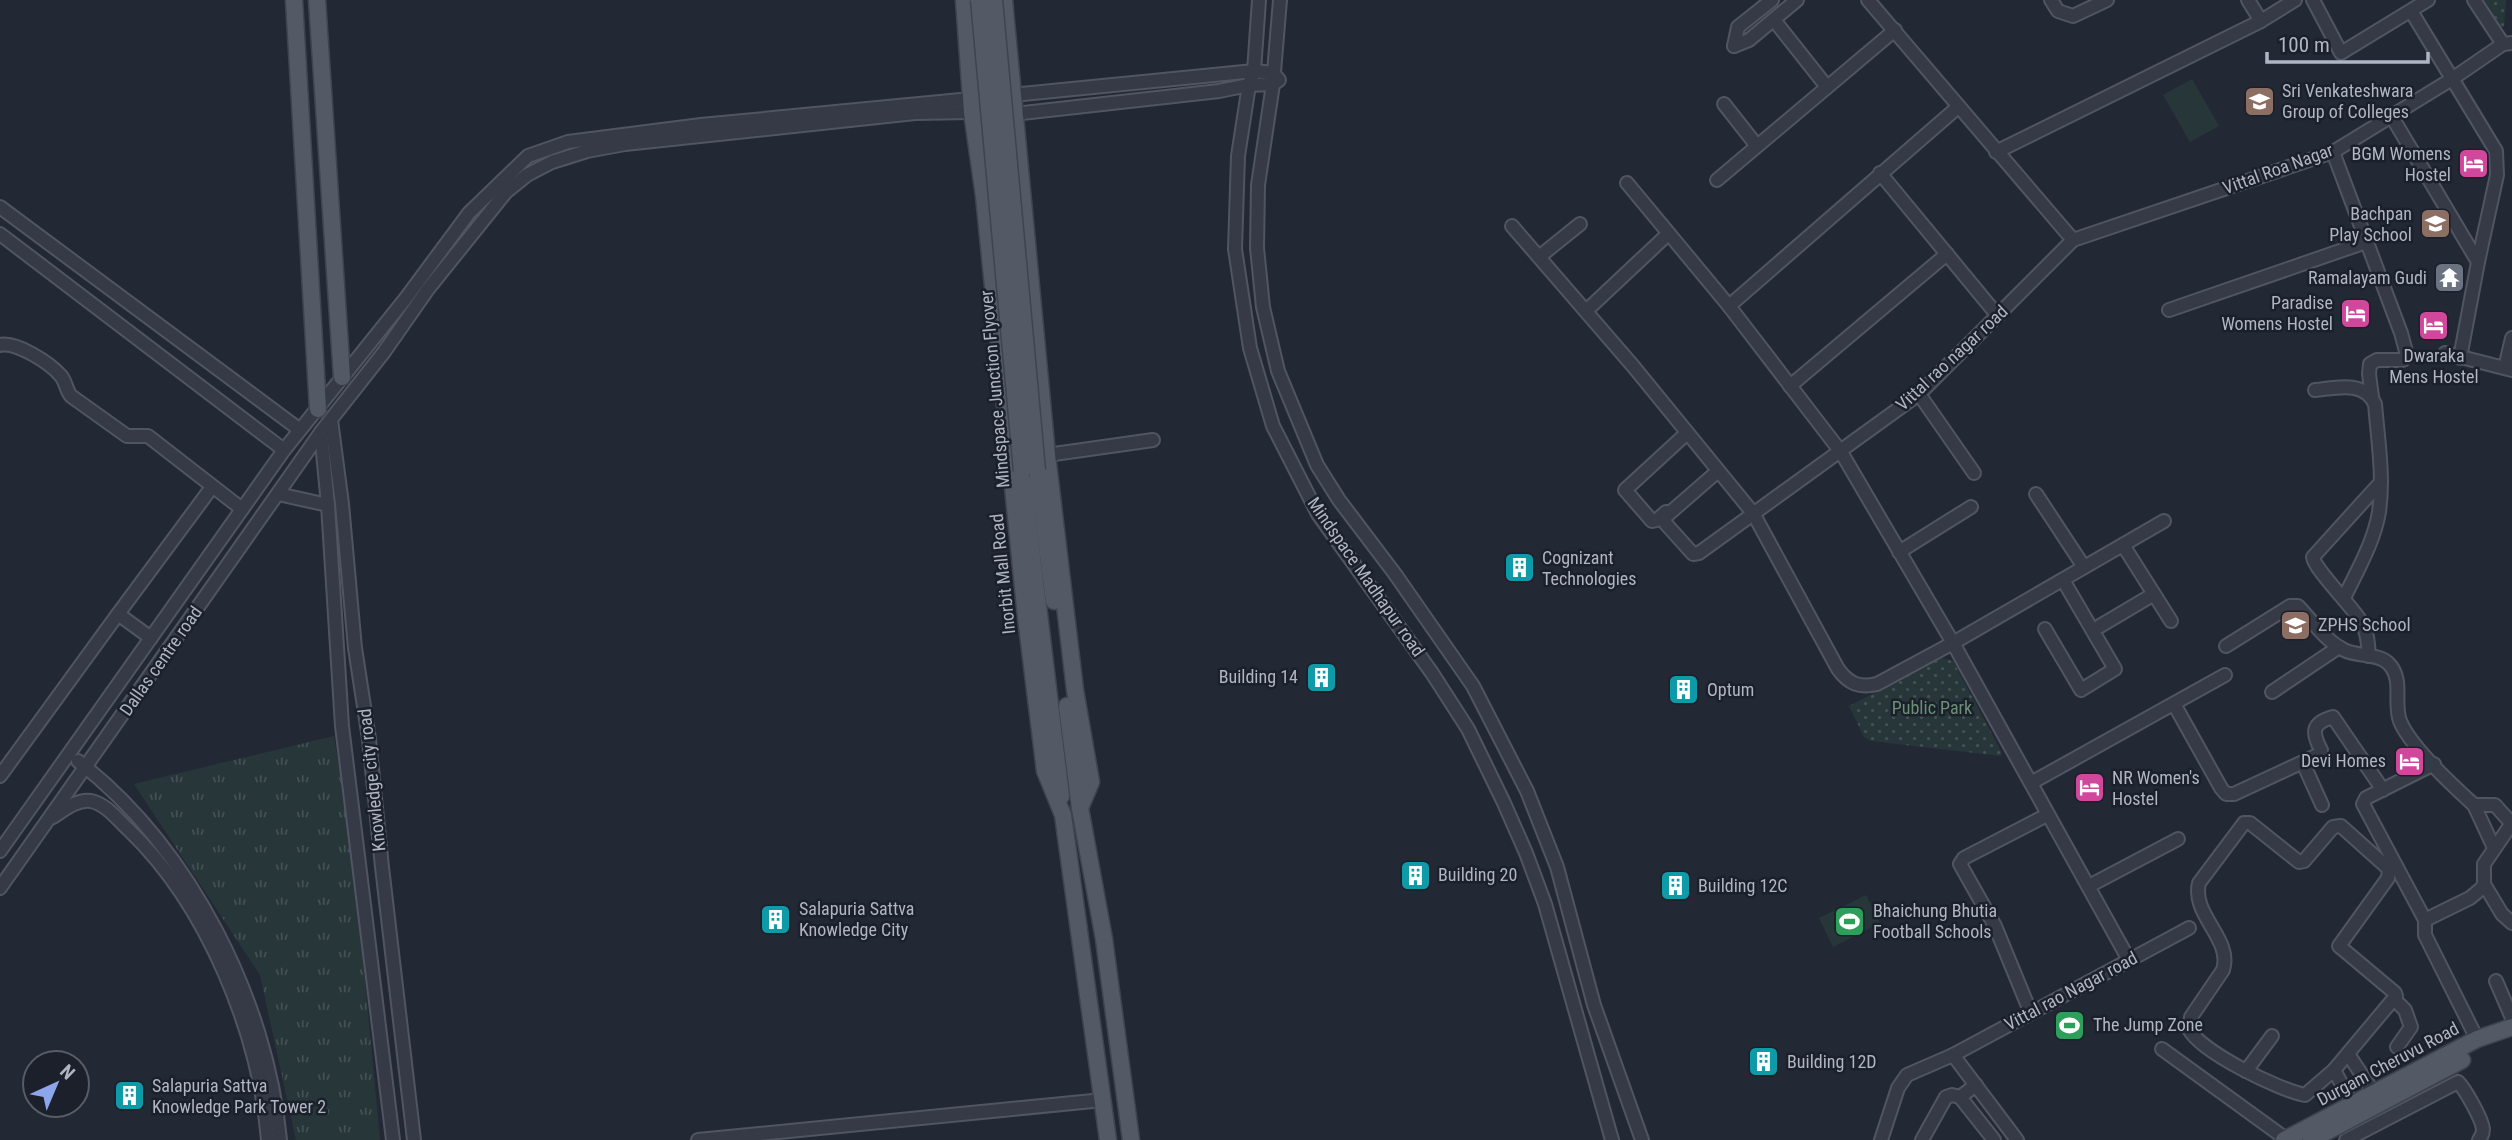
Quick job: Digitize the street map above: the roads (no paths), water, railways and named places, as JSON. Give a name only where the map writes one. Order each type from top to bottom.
[{"type":"main road","points":[[294,0],[318,409]]},
{"type":"main road","points":[[317,0],[342,377]]},
{"type":"main road","name":"Inorbit Mall Road","points":[[964,0],[972,105],[984,196],[1026,617],[1045,771],[1063,815],[1108,1140]]},
{"type":"main road","name":"Mindspace Junction Flyover","points":[[979,0],[1030,470],[1063,815]]},
{"type":"main road","name":"Mindspace Junction Flyover","points":[[993,0],[1030,470],[1080,808]]},
{"type":"main road","points":[[1004,0],[1047,455],[1075,690],[1091,782],[1080,808],[1105,945],[1131,1140]]},
{"type":"main road","points":[[308,250],[334,249]]},
{"type":"main road","points":[[1001,361],[1038,358]]},
{"type":"main road","name":"Durgam Cheruvu Road","points":[[2362,1122],[2374,1093],[2512,1027]]},
{"type":"main road","name":"Durgam Cheruvu Road","points":[[2311,1140],[2362,1122],[2446,1077],[2480,1044],[2512,1038]]},
{"type":"main road","name":"Durgam Cheruvu Road","points":[[2291,1138],[2362,1122]]},
{"type":"street","name":"Mindspace Madhapur road","points":[[1259,0],[1254,71],[1249,85],[1238,156],[1235,249],[1250,348],[1273,425],[1318,514],[1401,626],[1468,729],[1526,853],[1545,904],[1612,1140]]},
{"type":"street","name":"Mindspace Madhapur road","points":[[1280,0],[1273,78],[1258,185],[1257,248],[1263,307],[1278,371],[1317,465],[1339,500],[1395,574],[1473,686],[1527,791],[1557,867],[1594,1004],[1642,1140]]},
{"type":"street","points":[[1772,0],[1738,27],[1734,46],[1749,40],[1797,0]]},
{"type":"street","points":[[1868,0],[2073,240]]},
{"type":"street","points":[[2051,0],[2058,11],[2073,16],[2107,0]]},
{"type":"street","points":[[2248,0],[2261,21]]},
{"type":"street","points":[[1996,152],[2261,21],[2295,0]]},
{"type":"street","points":[[2313,0],[2341,53],[2427,0]]},
{"type":"street","points":[[2474,0],[2508,44]]},
{"type":"street","points":[[2411,11],[2496,151],[2497,175],[2460,358]]},
{"type":"street","points":[[1774,20],[1828,87]]},
{"type":"street","points":[[1717,180],[1895,30]]},
{"type":"street","name":"Vittal Roa Nagar","points":[[2073,240],[2333,152],[2508,44]]},
{"type":"street","points":[[1012,95],[1254,71],[1273,78]]},
{"type":"street","points":[[1014,114],[1219,91],[1273,78]]},
{"type":"street","points":[[1724,104],[1757,146]]},
{"type":"street","points":[[877,112],[915,113],[972,105]]},
{"type":"street","points":[[1728,306],[1958,107]]},
{"type":"street","name":"Dallas centre road","points":[[0,851],[284,450],[406,298],[469,213],[528,156],[568,142],[701,125],[877,112]]},
{"type":"street","name":"Dallas centre road","points":[[0,888],[321,432],[506,192],[527,175],[552,162],[587,151],[877,112]]},
{"type":"street","points":[[2392,117],[2478,262]]},
{"type":"street","points":[[2333,152],[2407,355],[2403,359],[2377,360],[2370,364],[2381,482],[2379,514],[2373,534],[2344,598]]},
{"type":"street","points":[[1880,173],[1998,316]]},
{"type":"street","points":[[1627,183],[1728,306],[1841,452],[1953,643],[2046,815],[2091,889],[2129,960]]},
{"type":"street","points":[[0,207],[300,429]]},
{"type":"street","points":[[1539,257],[1580,224]]},
{"type":"street","points":[[1511,226],[1586,311],[1753,513],[1838,669],[1845,679],[1855,685],[1866,687],[1877,684],[2164,521]]},
{"type":"street","points":[[0,234],[284,450]]},
{"type":"street","points":[[1586,311],[1668,234]]},
{"type":"street","name":"Vittal rao nagar road","points":[[1717,469],[1664,518],[1693,554],[1699,553],[1919,394],[2065,245],[2073,240]]},
{"type":"street","points":[[2169,310],[2366,242]]},
{"type":"street","points":[[446,244],[457,253]]},
{"type":"street","points":[[1790,386],[1947,254]]},
{"type":"street","points":[[2445,353],[2509,369],[2512,338]]},
{"type":"street","points":[[0,345],[7,343],[32,355],[60,374],[67,392],[81,403],[127,436],[148,436],[242,509]]},
{"type":"street","points":[[2315,390],[2353,386],[2372,397]]},
{"type":"street","points":[[1919,394],[1974,473]]},
{"type":"street","name":"Knowledge city road","points":[[331,420],[342,504],[355,648],[369,739],[414,1140]]},
{"type":"street","name":"Knowledge city road","points":[[321,432],[342,726],[393,1140]]},
{"type":"street","points":[[1688,433],[1625,490],[1626,493],[1655,521],[1717,469]]},
{"type":"street","points":[[1047,455],[1153,440]]},
{"type":"street","points":[[2370,656],[2363,625],[2344,598],[2317,568],[2313,556],[2381,482]]},
{"type":"street","points":[[0,776],[212,487]]},
{"type":"street","points":[[278,494],[328,505]]},
{"type":"street","points":[[2036,494],[2084,568]]},
{"type":"street","name":"Mindspace Madhapur road","points":[[1318,514],[1339,500]]},
{"type":"street","points":[[1899,552],[1971,507]]},
{"type":"street","points":[[2123,545],[2171,621]]},
{"type":"street","points":[[2045,629],[2081,690],[2115,669],[2063,579]]},
{"type":"street","points":[[2100,626],[2154,594]]},
{"type":"street","points":[[2226,646],[2294,605],[2339,647],[2350,653],[2388,662],[2395,672],[2401,724],[2417,748],[2474,804],[2494,848]]},
{"type":"street","points":[[118,614],[151,638]]},
{"type":"street","points":[[2272,692],[2339,647]]},
{"type":"street","points":[[2031,783],[2225,675]]},
{"type":"street","points":[[2174,704],[2226,794],[2234,794],[2302,766],[2322,752],[2314,736],[2316,727],[2333,717],[2383,790]]},
{"type":"street","points":[[70,754],[127,806],[166,852],[197,895],[222,939],[246,995],[272,1089],[280,1140]]},
{"type":"street","points":[[2434,764],[2365,798],[2364,807],[2425,920],[2425,935],[2480,1044]]},
{"type":"street","points":[[2302,766],[2324,804]]},
{"type":"street","points":[[46,822],[81,802],[98,803],[152,853],[175,885],[210,944],[246,1031],[266,1111],[268,1140]]},
{"type":"street","points":[[2474,804],[2496,805],[2512,823],[2484,864],[2484,884],[2504,918],[2512,923]]},
{"type":"street","points":[[2030,1011],[1995,926],[1960,864],[1964,858],[2046,815]]},
{"type":"street","points":[[2250,822],[2299,862],[2304,861],[2333,827],[2341,825],[2385,864],[2389,869],[2388,878],[2339,946],[2395,993],[2394,999],[2334,1070],[2305,1095],[2246,1071],[2196,1038],[2189,1029],[2191,1017],[2223,970],[2225,962],[2224,952],[2201,907],[2197,892],[2224,847],[2244,823],[2250,822]]},
{"type":"street","points":[[2091,889],[2178,839]]},
{"type":"street","points":[[2091,889],[2137,869]]},
{"type":"street","points":[[2425,920],[2470,898],[2484,884]]},
{"type":"street","name":"Vittal rao Nagar road","points":[[1881,1140],[1902,1081],[1915,1071],[1953,1055],[2030,1011],[2189,928]]},
{"type":"street","points":[[2496,981],[2512,1018]]},
{"type":"street","points":[[2394,999],[2405,1010],[2411,1027],[2397,1047]]},
{"type":"street","points":[[1576,1008],[1594,1004]]},
{"type":"street","points":[[2246,1071],[2273,1036]]},
{"type":"street","points":[[2162,1049],[2291,1138]]},
{"type":"street","points":[[2348,1054],[2374,1093]]},
{"type":"street","points":[[1953,1055],[2017,1140]]},
{"type":"street","points":[[2334,1070],[2362,1122],[2346,1140]]},
{"type":"street","points":[[2446,1077],[2463,1087],[2482,1126],[2479,1140]]},
{"type":"street","points":[[1960,1097],[1976,1085]]},
{"type":"street","points":[[1922,1140],[1946,1097],[1952,1094],[1960,1097],[1994,1140]]},
{"type":"street","points":[[698,1140],[1102,1100]]},
{"type":"place","name":"Sri Venkateshwara Group of Colleges","points":[[2259,101]]},
{"type":"place","name":"BGM Womens Hostel","points":[[2474,164]]},
{"type":"place","name":"Bachpan Play School","points":[[2435,224]]},
{"type":"place","name":"Ramalayam Gudi","points":[[2450,278]]},
{"type":"place","name":"Paradise Womens Hostel","points":[[2356,313]]},
{"type":"place","name":"Dwaraka Mens Hostel","points":[[2434,326]]},
{"type":"place","name":"Cognizant Technologies","points":[[1519,568]]},
{"type":"place","name":"ZPHS School","points":[[2295,625]]},
{"type":"place","name":"Building 14","points":[[1321,677]]},
{"type":"place","name":"Optum","points":[[1684,690]]},
{"type":"place","name":"Devi Homes","points":[[2409,761]]},
{"type":"place","name":"NR Women's Hostel","points":[[2089,788]]},
{"type":"place","name":"Building 20","points":[[1415,875]]},
{"type":"place","name":"Building 12C","points":[[1675,886]]},
{"type":"place","name":"Salapuria Sattva Knowledge City","points":[[776,919]]},
{"type":"place","name":"Bhaichung Bhutia Football Schools","points":[[1850,921]]},
{"type":"place","name":"The Jump Zone","points":[[2070,1025]]},
{"type":"place","name":"Building 12D","points":[[1764,1062]]},
{"type":"place","name":"Salapuria Sattva Knowledge Park Tower 2","points":[[129,1096]]},
{"type":"park label","name":"Public Park","points":[[1932,708]]}]
